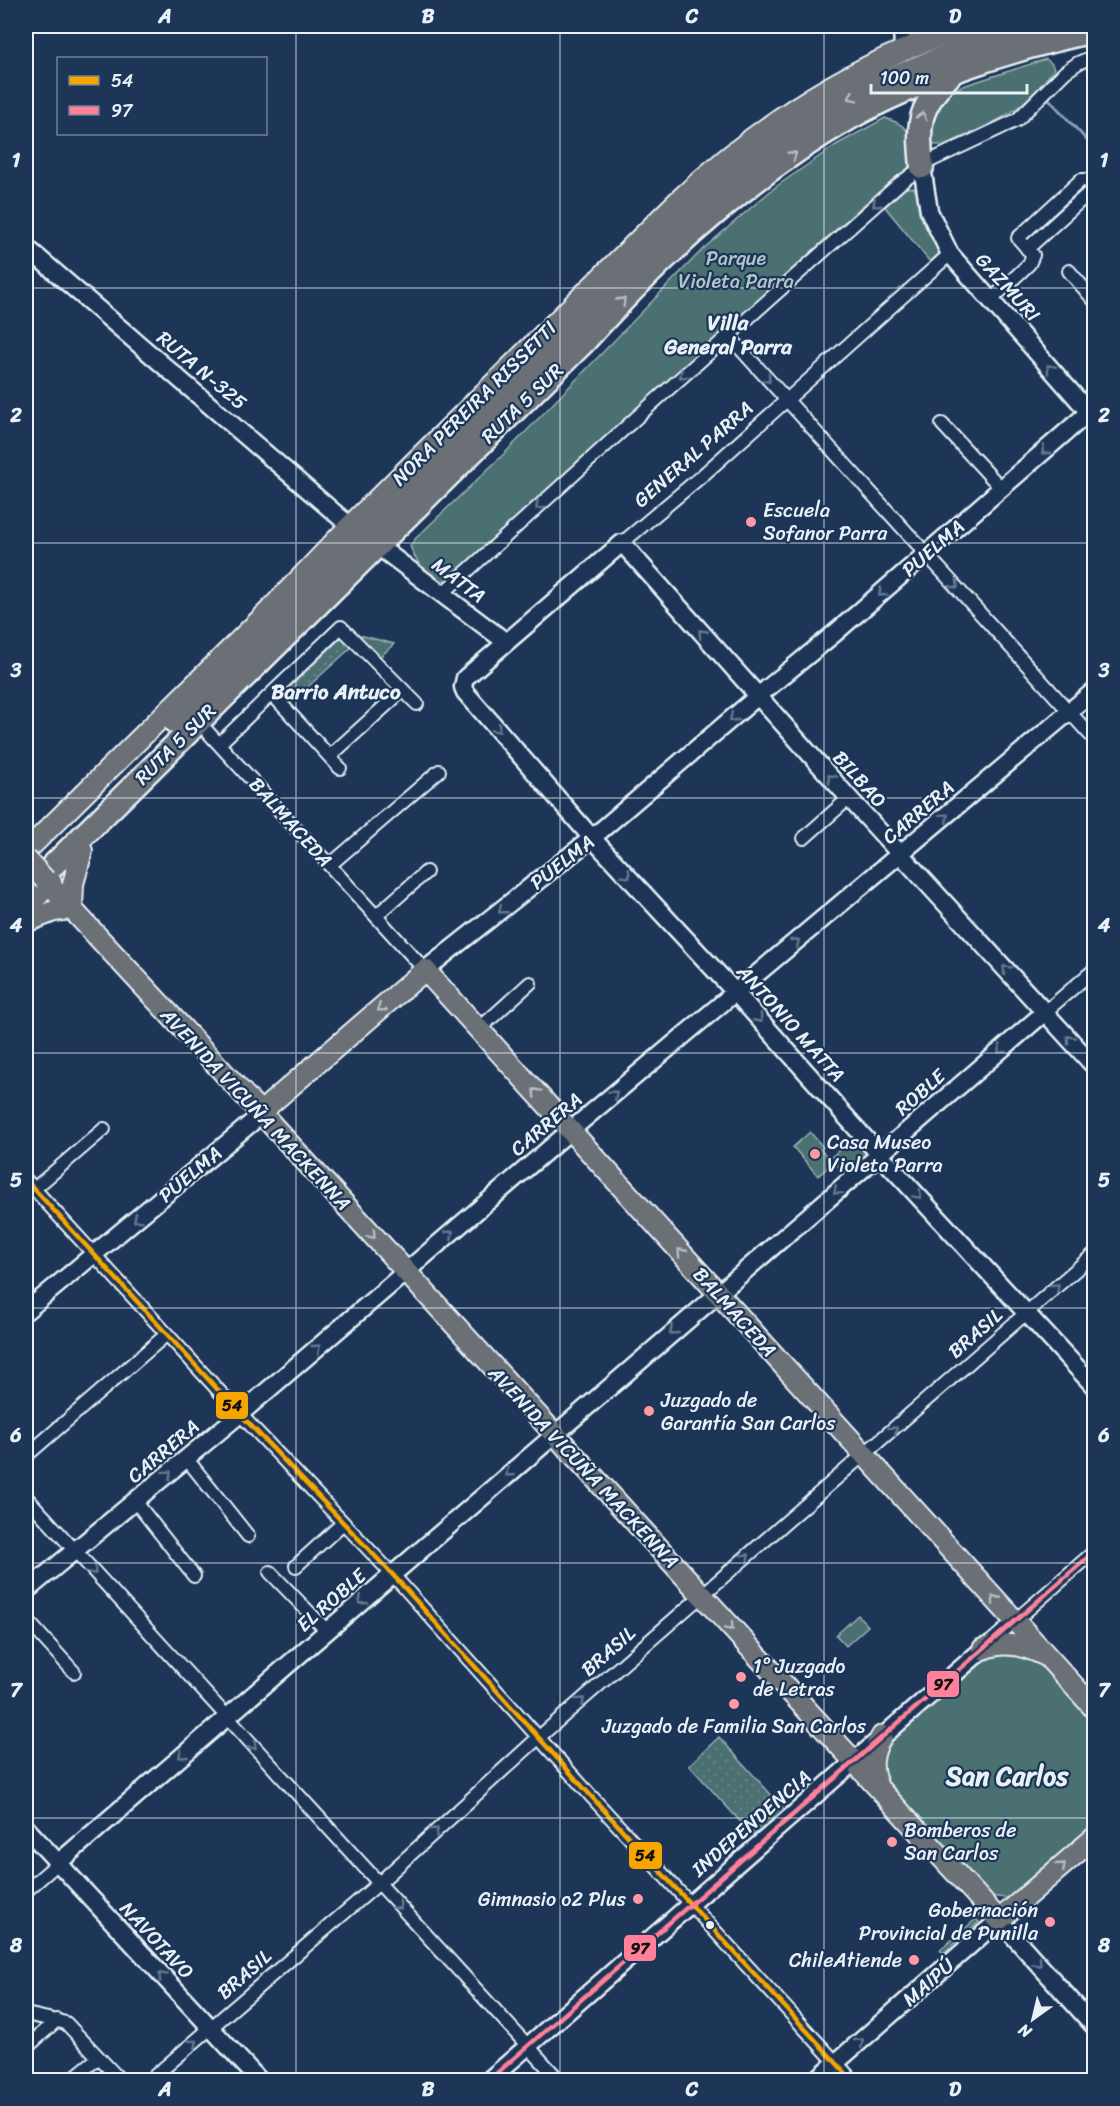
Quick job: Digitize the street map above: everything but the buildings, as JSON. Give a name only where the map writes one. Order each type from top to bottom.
[{"type":"highway","name":"RUTA 5 SUR","points":[[40,878],[616,283],[722,182],[766,148],[834,106],[930,63],[993,40],[1044,26]]},
{"type":"highway","name":"RUTA 5 SUR","points":[[26,892],[582,344],[662,261],[745,189],[807,145],[851,118],[899,93],[1012,52],[1095,31]]},
{"type":"highway","points":[[922,167],[919,129],[922,114],[934,92],[950,74]]},
{"type":"highway","points":[[386,552],[492,447],[582,344]]},
{"type":"main road","name":"NORA PEREIRA RISSETTI","points":[[26,851],[244,636],[350,526],[676,202],[726,157],[800,105],[903,50],[973,26]]},
{"type":"main road","points":[[26,908],[40,878],[82,850],[213,737],[386,552]]},
{"type":"main road","points":[[26,922],[54,911],[72,909],[73,884],[82,850]]},
{"type":"main road","name":"AVENIDA VICUÑA MACKENNA","points":[[26,858],[40,878],[72,909],[262,1114],[999,1920]]},
{"type":"main road","name":"BALMACEDA","points":[[425,970],[1095,1708]]},
{"type":"main road","name":"PUELMA","points":[[262,1114],[270,1104],[425,970]]},
{"type":"main road","points":[[983,1649],[998,1645],[1017,1646],[1033,1650],[1049,1658]]},
{"type":"main road","points":[[882,1736],[874,1749],[872,1763],[875,1780],[883,1795]]},
{"type":"main road","name":"MAIPÚ","points":[[999,1920],[1095,1838]]},
{"type":"main road","points":[[970,1890],[984,1897],[999,1900],[1014,1900],[1029,1895]]},
{"type":"street","points":[[902,26],[903,50]]},
{"type":"street","points":[[442,594],[877,203],[932,160],[1017,120],[1065,72],[1078,63],[1095,56]]},
{"type":"street","name":"GAZMURI","points":[[922,167],[929,211],[950,254],[1093,412]]},
{"type":"street","points":[[991,300],[1029,264],[1033,255],[1027,249],[1018,238],[1081,180],[1087,180],[1091,184],[1091,190],[1027,249]]},
{"type":"street","name":"RUTA N-325","points":[[26,248],[350,526]]},
{"type":"street","name":"GENERAL PARRA","points":[[463,684],[469,674],[704,474],[950,254]]},
{"type":"street","points":[[1070,271],[1095,300]]},
{"type":"street","points":[[728,335],[1095,739]]},
{"type":"street","name":"PUELMA","points":[[425,970],[592,838],[1093,412]]},
{"type":"street","points":[[942,424],[1002,489]]},
{"type":"street","name":"BILBAO","points":[[622,543],[849,798],[1095,1066]]},
{"type":"street","name":"MATTA","points":[[386,552],[506,642]]},
{"type":"street","points":[[213,737],[272,694],[341,627],[417,704]]},
{"type":"street","name":"ANTONIO MATTA","points":[[463,684],[465,692],[592,838],[735,992],[880,1155],[1095,1386]]},
{"type":"street","points":[[330,756],[403,690]]},
{"type":"street","name":"CARRERA","points":[[26,1591],[240,1414],[571,1130],[1095,691]]},
{"type":"street","points":[[272,694],[340,768]]},
{"type":"street","name":"BALMACEDA","points":[[213,737],[425,970]]},
{"type":"street","points":[[330,865],[439,771]]},
{"type":"street","points":[[804,838],[849,798]]},
{"type":"street","points":[[376,916],[426,872]]},
{"type":"street","name":"ROBLE","points":[[718,1292],[1095,970]]},
{"type":"street","points":[[478,1030],[530,983]]},
{"type":"street","name":"PUELMA","points":[[26,1311],[262,1114]]},
{"type":"street","points":[[104,1129],[30,1185],[342,1524],[393,1575],[538,1738],[852,2080]]},
{"type":"street","name":"BRASIL","points":[[150,2080],[378,1884],[538,1738],[703,1596],[797,1511],[1095,1254]]},
{"type":"street","name":"EL ROBLE","points":[[26,1891],[718,1292]]},
{"type":"street","points":[[26,1456],[167,1334]]},
{"type":"street","points":[[186,1458],[248,1536]]},
{"type":"street","points":[[26,1497],[559,2080]]},
{"type":"street","points":[[135,1502],[195,1576]]},
{"type":"street","points":[[296,1566],[342,1524]]},
{"type":"street","name":"INDEPENDENCIA","points":[[489,2080],[852,1761],[1095,1552]]},
{"type":"street","points":[[270,1572],[327,1631]]},
{"type":"street","points":[[26,1618],[74,1672]]},
{"type":"street","name":"NAVOTAVO","points":[[26,1828],[259,2080]]},
{"type":"street","name":"AVENIDA VICUÑA MACKENNA","points":[[999,1920],[1095,2026]]},
{"type":"street","name":"MAIPÚ","points":[[816,2080],[999,1920]]},
{"type":"street","points":[[26,2014],[66,2024],[120,2080]]},
{"type":"street","points":[[26,2048],[57,2020]]},
{"type":"street","points":[[71,2080],[98,2058]]},
{"type":"green space","points":[[1046,59],[1054,69],[1034,93],[1015,110],[942,145],[934,145],[931,141],[930,115],[947,94],[960,87]]},
{"type":"green space","name":"Parque Violeta Parra","points":[[885,118],[901,125],[908,132],[912,159],[908,168],[860,208],[447,580],[437,581],[424,570],[410,546],[415,539],[507,451],[703,249],[774,188],[836,145]]},
{"type":"green space","points":[[1081,180],[1090,185],[1027,248],[1019,238]]},
{"type":"green space","points":[[906,188],[914,188],[939,248],[939,253],[930,262],[885,207]]},
{"type":"green space","points":[[352,633],[394,644],[378,659]]},
{"type":"green space","points":[[344,635],[353,646],[288,705],[280,696]]},
{"type":"green space","points":[[810,1132],[823,1147],[821,1150],[829,1159],[845,1145],[848,1149],[859,1139],[870,1156],[847,1176],[833,1163],[818,1176],[793,1147]]},
{"type":"green space","points":[[858,1615],[868,1626],[846,1646],[836,1635]]},
{"type":"green space","points":[[1010,1651],[1035,1659],[1094,1725],[1094,1830],[1015,1896],[1005,1898],[990,1896],[881,1781],[880,1760],[890,1741],[992,1654]]},
{"type":"green space","points":[[719,1737],[785,1810],[755,1838],[689,1765]]},
{"type":"green space","points":[[976,1919],[979,1922],[943,1953],[940,1950]]},
{"type":"waterway","points":[[1049,99],[1094,148]]},
{"type":"transit line","name":"54","points":[[26,1180],[240,1414],[393,1575],[591,1796],[852,2080]]},
{"type":"transit line","name":"97","points":[[489,2080],[1094,1552]]},
{"type":"place","name":"Escuela Sofanor Parra","points":[[751,522]]},
{"type":"place","name":"Casa Museo Violeta Parra","points":[[815,1154]]},
{"type":"place","name":"Juzgado de Garantía San Carlos","points":[[649,1411]]},
{"type":"place","name":"1° Juzgado de Letras","points":[[741,1677]]},
{"type":"place","name":"Juzgado de Familia San Carlos","points":[[734,1704]]},
{"type":"place","name":"Bomberos de San Carlos","points":[[892,1842]]},
{"type":"place","name":"Gimnasio o2 Plus","points":[[638,1899]]},
{"type":"place","name":"Gobernación Provincial de Punilla","points":[[1050,1922]]},
{"type":"place","name":"ChileAtiende","points":[[914,1960]]},
{"type":"district","name":"Villa General Parra","points":[[728,335]]},
{"type":"district","name":"Barrio Antuco","points":[[336,692]]},
{"type":"district","name":"San Carlos","points":[[1007,1776]]}]
